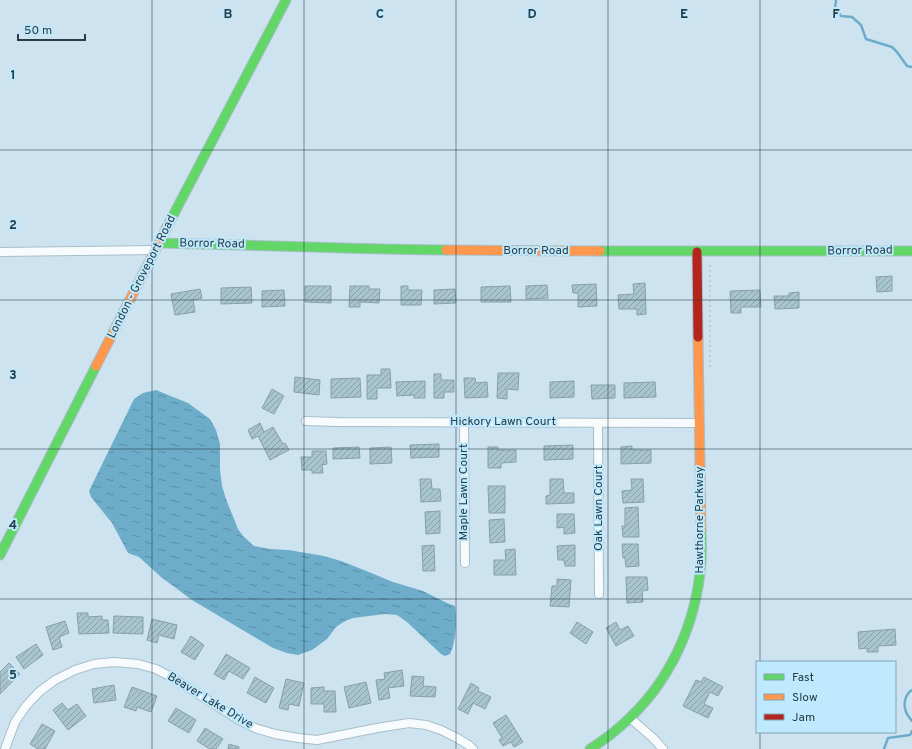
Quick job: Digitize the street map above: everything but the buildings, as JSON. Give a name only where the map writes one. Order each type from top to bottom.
[{"type":"street","name":"London - Groveport Road","points":[[0,555],[286,0]]},
{"type":"street","name":"Borror Road","points":[[0,252],[158,247],[279,246],[396,250],[697,252],[912,251]]},
{"type":"street","name":"Hawthorne Parkway","points":[[590,749],[610,736],[630,718],[658,686],[671,664],[688,627],[696,598],[701,561],[697,252]]},
{"type":"street","name":"Hickory Lawn Court","points":[[306,421],[699,423]]},
{"type":"street","name":"Maple Lawn Court","points":[[464,422],[465,563]]},
{"type":"street","name":"Oak Lawn Court","points":[[598,422],[599,594]]},
{"type":"street","name":"Beaver Lake Drive","points":[[6,749],[14,722],[39,692],[55,680],[75,670],[94,664],[114,662],[138,664],[156,669],[173,678],[239,720],[255,728],[275,734],[317,740],[409,723],[426,725],[441,730],[457,738],[473,749]]},
{"type":"street","points":[[630,718],[664,749]]},
{"type":"water","points":[[156,390],[188,403],[210,419],[216,430],[220,444],[220,470],[222,486],[226,499],[238,529],[254,546],[324,556],[341,561],[393,582],[423,591],[455,606],[456,630],[454,643],[450,654],[445,656],[441,654],[407,622],[397,615],[385,614],[353,618],[345,621],[336,627],[327,639],[312,650],[298,655],[287,653],[273,648],[192,600],[161,577],[139,557],[128,553],[112,523],[91,497],[89,491],[134,399],[143,393]]},
{"type":"waterway","points":[[836,0],[835,8],[841,16],[852,17],[861,25],[866,39],[892,47],[907,66],[912,67]]},
{"type":"waterway","points":[[912,690],[905,700],[906,713],[912,721]]},
{"type":"waterway","points":[[884,749],[888,738],[910,735],[912,731]]},
{"type":"traffic: fast","points":[[167,227],[286,0]]},
{"type":"traffic: fast","points":[[160,243],[446,250]]},
{"type":"traffic: fast","points":[[600,251],[912,251]]},
{"type":"traffic: fast","points":[[0,555],[96,366]]},
{"type":"traffic: fast","points":[[590,749],[614,732],[639,709],[666,672],[677,652],[686,631],[698,586],[701,559],[701,530]]},
{"type":"traffic: slow","points":[[96,366],[167,227]]},
{"type":"traffic: slow","points":[[446,250],[600,251]]},
{"type":"traffic: slow","points":[[698,337],[701,530]]},
{"type":"traffic: jam","points":[[697,252],[698,337]]}]
